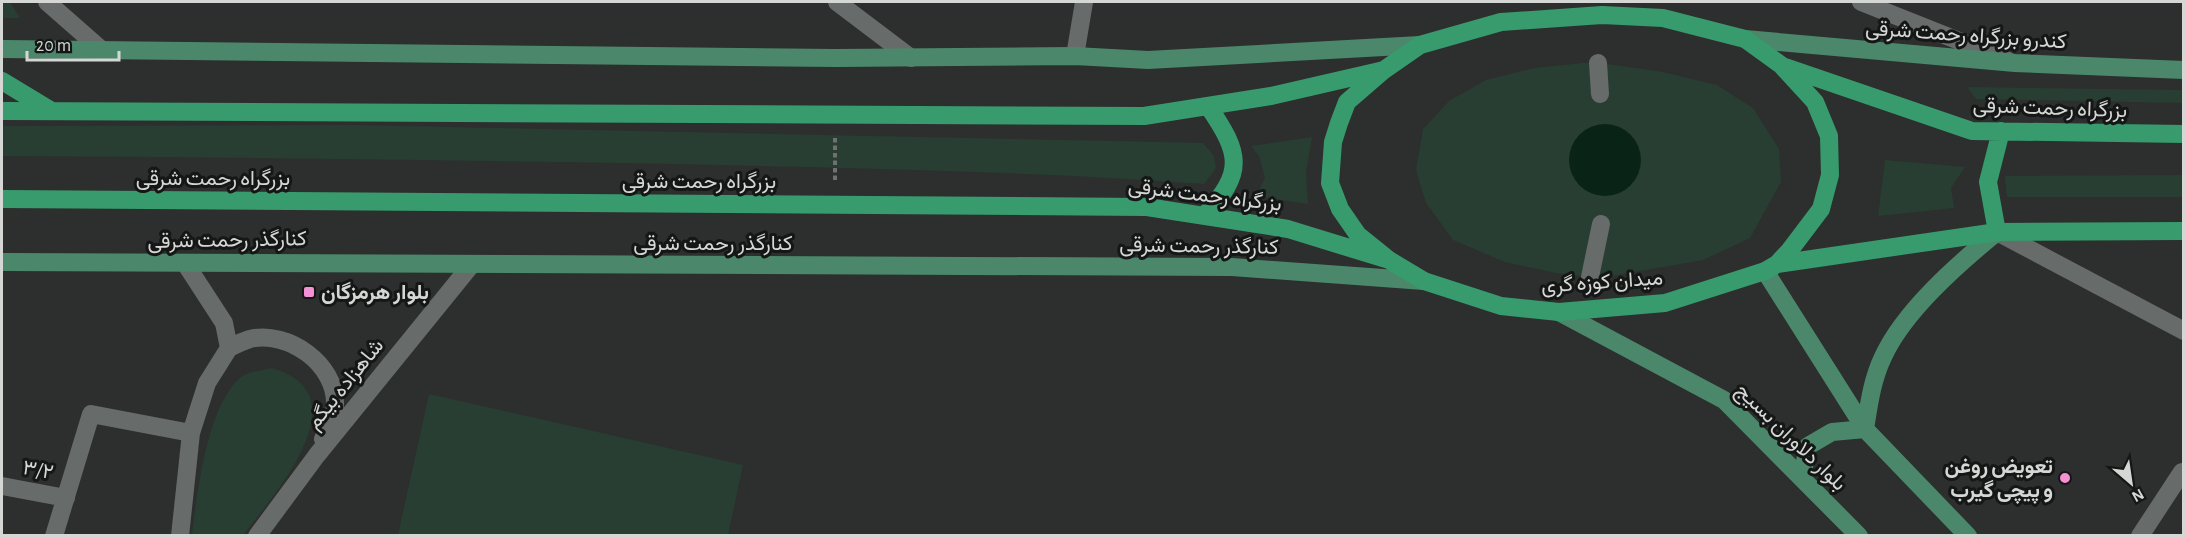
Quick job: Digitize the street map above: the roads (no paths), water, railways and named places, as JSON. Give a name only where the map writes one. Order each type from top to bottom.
[{"type":"highway","name":"میدان کوزه گری","points":[[1602,15],[1663,18],[1745,39],[1780,65],[1815,102],[1829,136],[1830,175],[1821,209],[1771,268],[1665,303],[1559,312],[1501,306],[1424,281],[1389,260],[1358,235],[1340,209],[1330,183],[1334,142],[1347,102],[1384,70],[1420,45],[1501,22],[1602,15]]},
{"type":"highway","name":"بزرگراه رحمت شرقی","points":[[1780,65],[1972,131],[2184,134]]},
{"type":"highway","points":[[2,111],[1144,116],[1271,96],[1384,70]]},
{"type":"highway","points":[[2,81],[51,111]]},
{"type":"highway","points":[[1204,216],[1224,195],[1233,178],[1233,155],[1221,124],[1208,106]]},
{"type":"highway","points":[[1997,232],[1988,182],[2001,131]]},
{"type":"highway","name":"بزرگراه رحمت شرقی","points":[[2,199],[1147,207],[1288,229],[1389,260]]},
{"type":"highway","points":[[1771,268],[1997,232],[2184,231]]},
{"type":"main road","name":"کندرو بزرگراه رحمت شرقی","points":[[1745,39],[2015,63],[2184,70]]},
{"type":"main road","points":[[2,50],[910,58],[1075,56],[1148,60],[1420,45]]},
{"type":"main road","points":[[1865,429],[1871,389],[1883,356],[1903,327],[1951,270],[1997,232]]},
{"type":"main road","name":"کنارگذر رحمت شرقی","points":[[2,262],[312,261],[472,264],[1232,267],[1424,281]]},
{"type":"main road","points":[[1771,268],[1865,429],[1968,536]]},
{"type":"main road","name":"بلوار دلاوران بسیج","points":[[1559,312],[1724,400],[1858,536]]},
{"type":"main road","points":[[1802,477],[1808,446],[1832,432],[1865,429]]},
{"type":"street","points":[[47,2],[104,52]]},
{"type":"street","points":[[837,2],[910,58]]},
{"type":"street","points":[[1075,56],[1084,2]]},
{"type":"street","points":[[1861,2],[2015,63]]},
{"type":"street","points":[[1598,63],[1600,94]]},
{"type":"street","points":[[1590,277],[1601,224]]},
{"type":"street","points":[[1997,232],[2184,331]]},
{"type":"street","points":[[185,263],[224,323],[229,348]]},
{"type":"street","name":"شاهزاده بیگم","points":[[257,536],[317,455],[472,264]]},
{"type":"street","points":[[180,536],[191,433],[207,383],[229,348],[250,339],[271,338],[291,344],[320,365],[331,382],[335,405],[317,455]]},
{"type":"street","points":[[54,536],[91,414],[191,433]]},
{"type":"street","points":[[2140,536],[2182,472]]},
{"type":"street","name":"۳/۲","points":[[2,486],[66,498]]},
{"type":"place","name":"بلوار هرمزگان","points":[[309,292]]},
{"type":"place","name":"تعویض روغن و پیچی گیرب","points":[[2065,478]]}]
